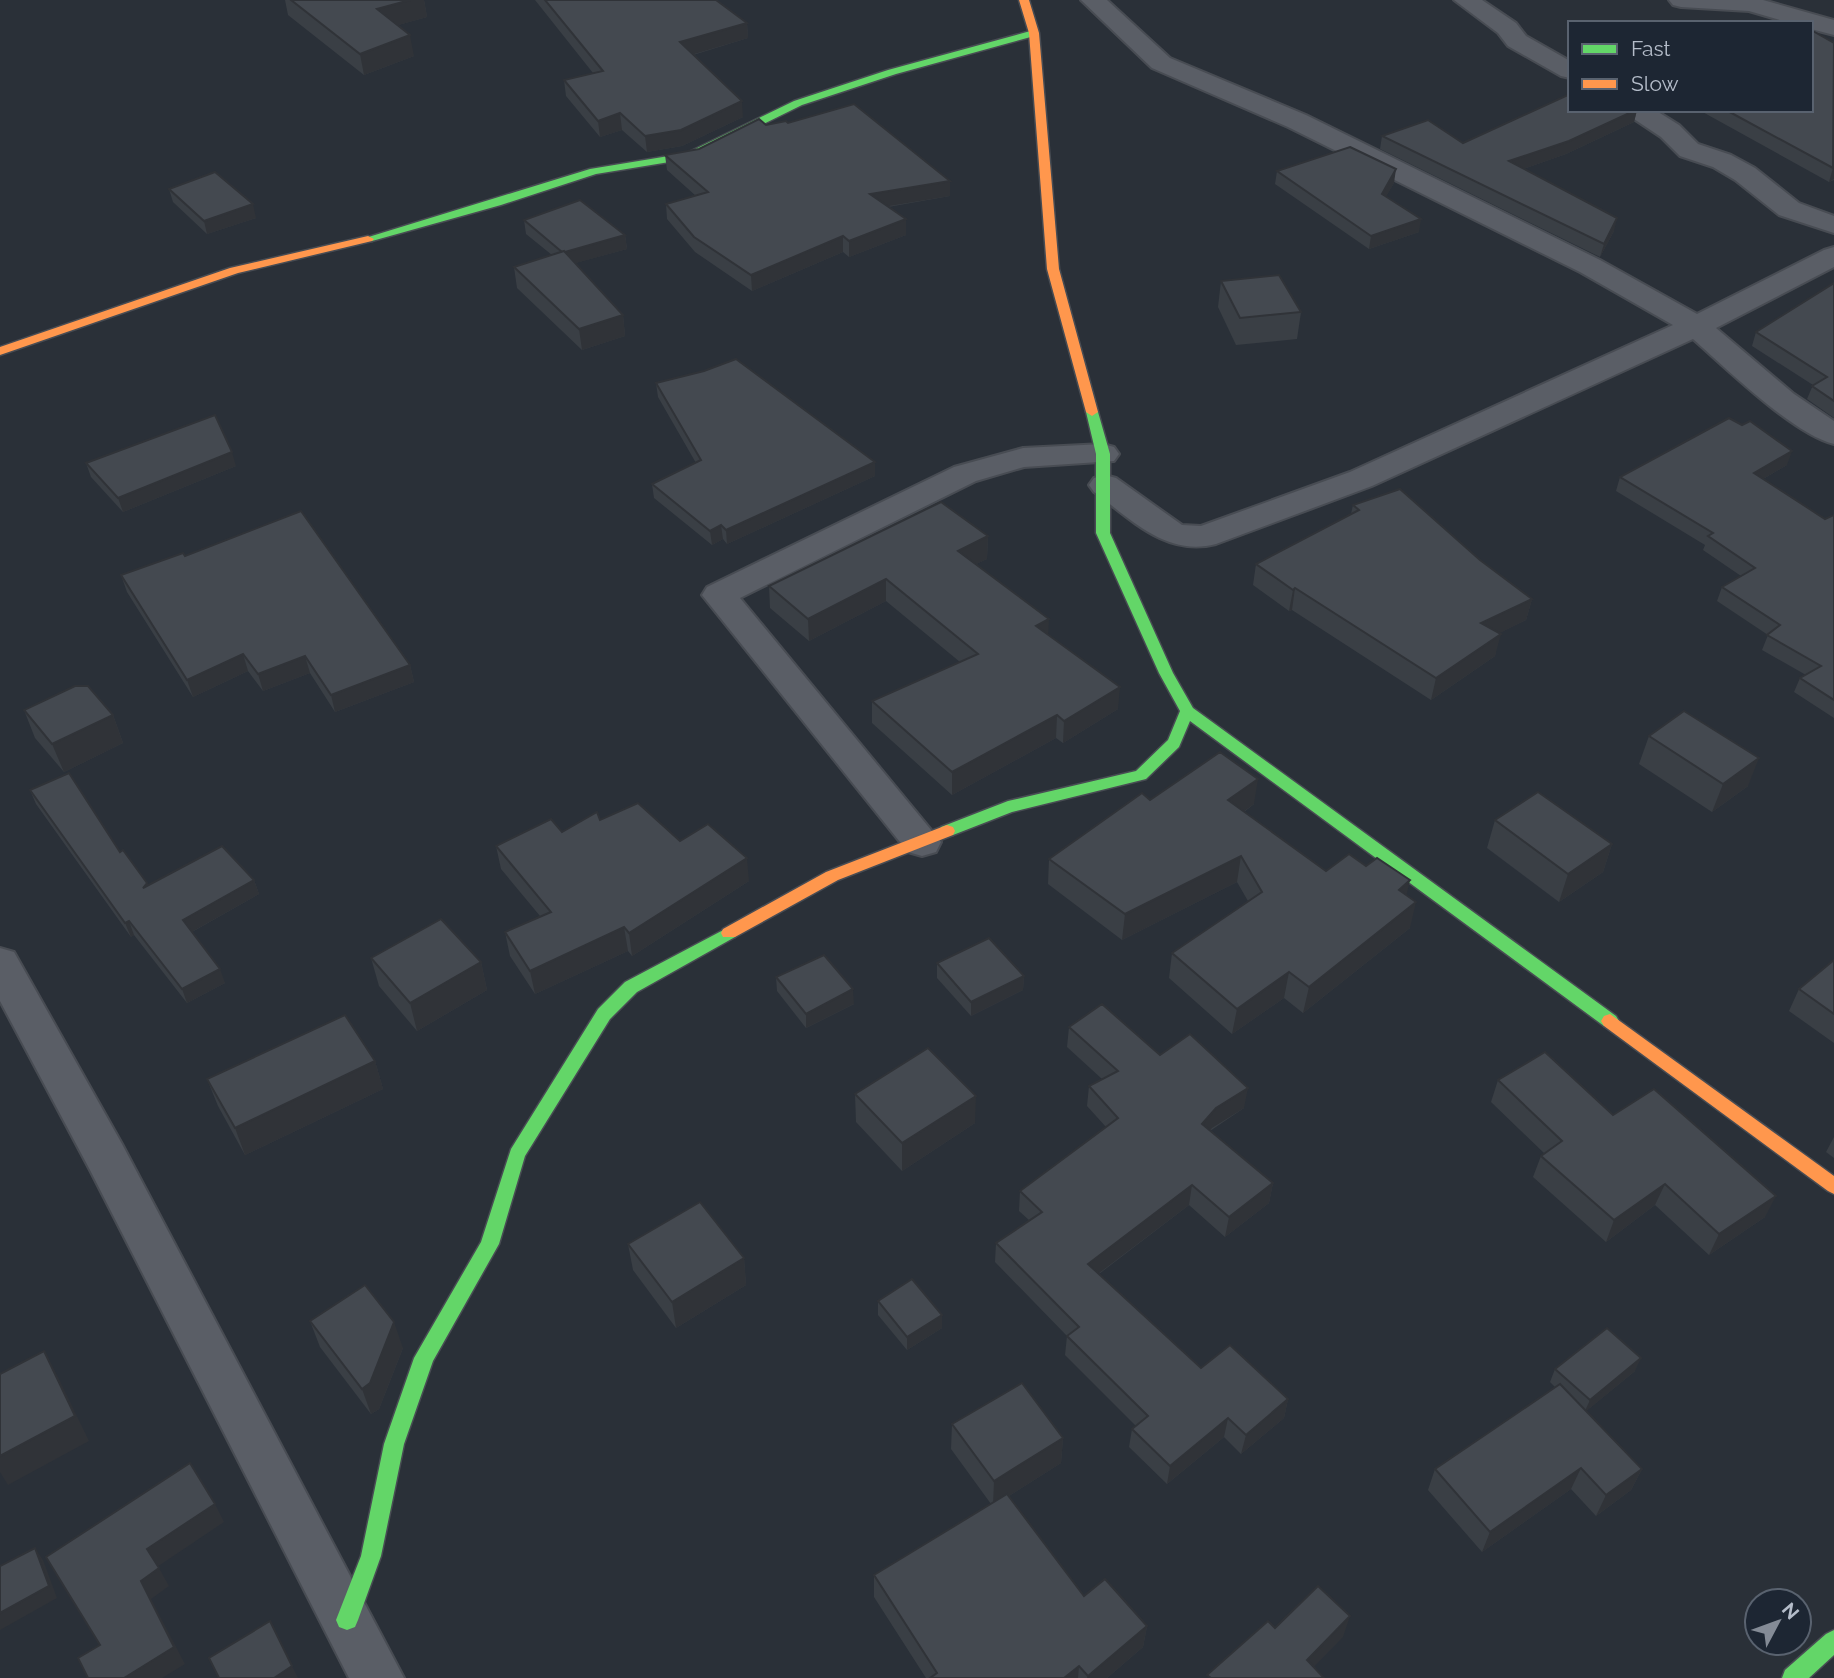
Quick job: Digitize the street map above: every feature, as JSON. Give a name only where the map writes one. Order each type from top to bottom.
[{"type":"street","points":[[1024,0],[1034,33],[1053,269],[1104,470],[1103,533],[1186,711],[1834,1186]]},
{"type":"street","points":[[1093,0],[1161,62],[1187,76],[1321,133],[1590,266],[1696,326],[1783,401],[1834,435]]},
{"type":"street","points":[[1466,0],[1507,28],[1517,41],[1568,70]]},
{"type":"street","points":[[1681,0],[1751,4],[1812,21]]},
{"type":"street","points":[[1813,21],[1834,27]]},
{"type":"street","points":[[0,351],[234,270],[338,247],[497,203],[594,172],[690,156],[798,103],[892,72],[1034,33]]},
{"type":"street","points":[[1640,112],[1670,131],[1689,149],[1722,161],[1745,174],[1789,209],[1834,225]]},
{"type":"street","points":[[922,842],[719,595],[965,474],[1023,458],[1104,470],[1173,534],[1204,537],[1361,479],[1696,326],[1834,256]]},
{"type":"street","points":[[347,1620],[371,1556],[394,1444],[424,1359],[490,1244],[517,1154],[604,1014],[631,988],[832,876],[1008,807],[1141,775],[1174,743],[1186,711]]},
{"type":"street","points":[[0,963],[106,1157],[377,1678]]},
{"type":"street","points":[[1794,1678],[1834,1641]]},
{"type":"building","points":[[291,0],[410,0],[377,9],[410,35],[360,54]]},
{"type":"building","points":[[545,0],[716,0],[747,23],[680,42],[742,101],[681,130],[645,136],[620,113],[598,121],[564,80],[603,71]]},
{"type":"building","points":[[1813,31],[1834,43],[1833,168],[1730,112],[1813,112]]},
{"type":"building","points":[[1568,95],[1568,112],[1632,112],[1569,141],[1509,161],[1617,218],[1604,244],[1382,136],[1428,120],[1463,143]]},
{"type":"building","points":[[854,104],[950,181],[870,194],[906,219],[849,241],[843,236],[751,275],[694,237],[666,204],[708,192],[665,155],[699,149],[759,119],[766,125],[786,121],[788,123]]},
{"type":"building","points":[[1350,147],[1396,169],[1382,194],[1421,219],[1371,236],[1277,171]]},
{"type":"building","points":[[215,172],[253,204],[204,221],[169,189]]},
{"type":"building","points":[[580,200],[625,235],[562,252],[524,220]]},
{"type":"building","points":[[564,251],[623,315],[579,329],[514,267]]},
{"type":"building","points":[[1279,275],[1301,312],[1240,318],[1221,281]]},
{"type":"building","points":[[1834,283],[1834,401],[1812,386],[1827,377],[1756,332]]},
{"type":"building","points":[[736,359],[875,462],[726,530],[721,525],[710,531],[652,484],[701,460],[656,383],[704,371]]},
{"type":"building","points":[[215,415],[232,452],[118,498],[86,463]]},
{"type":"building","points":[[1729,418],[1742,425],[1750,421],[1792,451],[1754,473],[1825,519],[1834,515],[1834,700],[1800,678],[1821,666],[1767,635],[1780,625],[1722,587],[1755,568],[1708,536],[1713,533],[1620,477]]},
{"type":"building","points":[[1400,489],[1480,560],[1532,599],[1481,623],[1501,634],[1436,678],[1295,588],[1293,590],[1256,564],[1359,510],[1353,505]]},
{"type":"building","points":[[941,502],[988,536],[958,551],[1049,619],[1036,626],[1120,687],[1064,721],[1057,715],[952,772],[872,701],[978,654],[886,579],[808,619],[769,586]]},
{"type":"building","points":[[301,511],[410,665],[331,695],[305,656],[258,674],[243,654],[187,680],[121,575],[183,553],[185,556]]},
{"type":"building","points":[[75,686],[88,686],[113,715],[52,744],[24,710]]},
{"type":"building","points":[[1684,711],[1759,758],[1723,784],[1649,736]]},
{"type":"building","points":[[1220,752],[1258,779],[1228,800],[1326,871],[1349,854],[1366,866],[1377,858],[1410,880],[1399,890],[1416,902],[1309,987],[1289,972],[1237,1009],[1172,953],[1262,892],[1241,856],[1125,914],[1049,859],[1142,793],[1150,800]]},
{"type":"building","points":[[69,773],[120,852],[123,850],[147,883],[143,888],[222,846],[254,880],[183,920],[220,969],[182,989],[129,921],[125,923],[30,790]]},
{"type":"building","points":[[1538,792],[1612,844],[1568,874],[1495,820]]},
{"type":"building","points":[[638,803],[680,841],[708,824],[747,858],[629,933],[624,927],[530,971],[505,932],[551,912],[496,846],[551,819],[562,832],[597,812],[600,820]]},
{"type":"building","points":[[441,919],[481,962],[410,1003],[371,958]]},
{"type":"building","points":[[989,938],[1024,976],[971,1002],[937,963]]},
{"type":"building","points":[[824,955],[853,989],[806,1014],[776,977]]},
{"type":"building","points":[[1834,960],[1834,1014],[1799,989]]},
{"type":"building","points":[[1102,1004],[1160,1055],[1190,1034],[1248,1088],[1216,1108],[1202,1124],[1273,1183],[1229,1217],[1192,1185],[1088,1264],[1201,1368],[1230,1345],[1288,1399],[1246,1435],[1228,1418],[1170,1466],[1132,1429],[1148,1416],[1067,1336],[1079,1327],[996,1243],[1042,1212],[1020,1191],[1118,1118],[1089,1086],[1118,1071],[1069,1027]]},
{"type":"building","points":[[345,1015],[375,1061],[235,1128],[207,1079]]},
{"type":"building","points":[[928,1048],[976,1096],[902,1143],[855,1094]]},
{"type":"building","points":[[1545,1052],[1613,1115],[1654,1089],[1776,1196],[1719,1234],[1665,1184],[1614,1220],[1541,1156],[1562,1141],[1498,1080]]},
{"type":"building","points":[[700,1202],[744,1258],[672,1302],[628,1244]]},
{"type":"building","points":[[912,1279],[942,1315],[907,1337],[878,1301]]},
{"type":"building","points":[[365,1285],[394,1322],[370,1383],[362,1389],[310,1321]]},
{"type":"building","points":[[1607,1328],[1641,1358],[1590,1400],[1555,1369]]},
{"type":"building","points":[[44,1351],[75,1416],[0,1456],[0,1374]]},
{"type":"building","points":[[1022,1383],[1063,1438],[994,1481],[952,1424]]},
{"type":"building","points":[[1560,1384],[1642,1469],[1606,1495],[1581,1468],[1490,1532],[1435,1469]]},
{"type":"building","points":[[190,1463],[215,1504],[147,1549],[159,1568],[141,1581],[174,1647],[124,1678],[88,1678],[78,1658],[100,1645],[46,1557]]},
{"type":"building","points":[[1007,1494],[1084,1596],[1105,1579],[1147,1626],[1088,1676],[1079,1666],[1064,1678],[930,1678],[937,1673],[874,1575]]},
{"type":"building","points":[[35,1548],[49,1586],[0,1613],[0,1566]]},
{"type":"building","points":[[1318,1586],[1350,1616],[1307,1660],[1324,1678],[1211,1678],[1207,1675],[1268,1621],[1275,1628]]},
{"type":"building","points":[[270,1621],[292,1666],[274,1678],[219,1678],[209,1658]]},
{"type":"traffic: fast","points":[[368,239],[497,203],[594,171],[690,156],[798,103],[892,72],[1034,33]]},
{"type":"traffic: fast","points":[[1092,412],[1103,454],[1103,533],[1166,673],[1187,711],[1610,1021]]},
{"type":"traffic: fast","points":[[947,831],[1008,807],[1141,775],[1174,743],[1187,711]]},
{"type":"traffic: fast","points":[[347,1620],[371,1556],[394,1444],[424,1358],[490,1244],[517,1154],[604,1014],[631,987],[729,933]]},
{"type":"traffic: fast","points":[[1793,1678],[1834,1641]]},
{"type":"traffic: slow","points":[[1024,0],[1034,33],[1053,269],[1092,412]]},
{"type":"traffic: slow","points":[[0,351],[234,270],[368,239]]},
{"type":"traffic: slow","points":[[729,933],[832,876],[947,831]]},
{"type":"traffic: slow","points":[[1610,1021],[1834,1186]]}]
